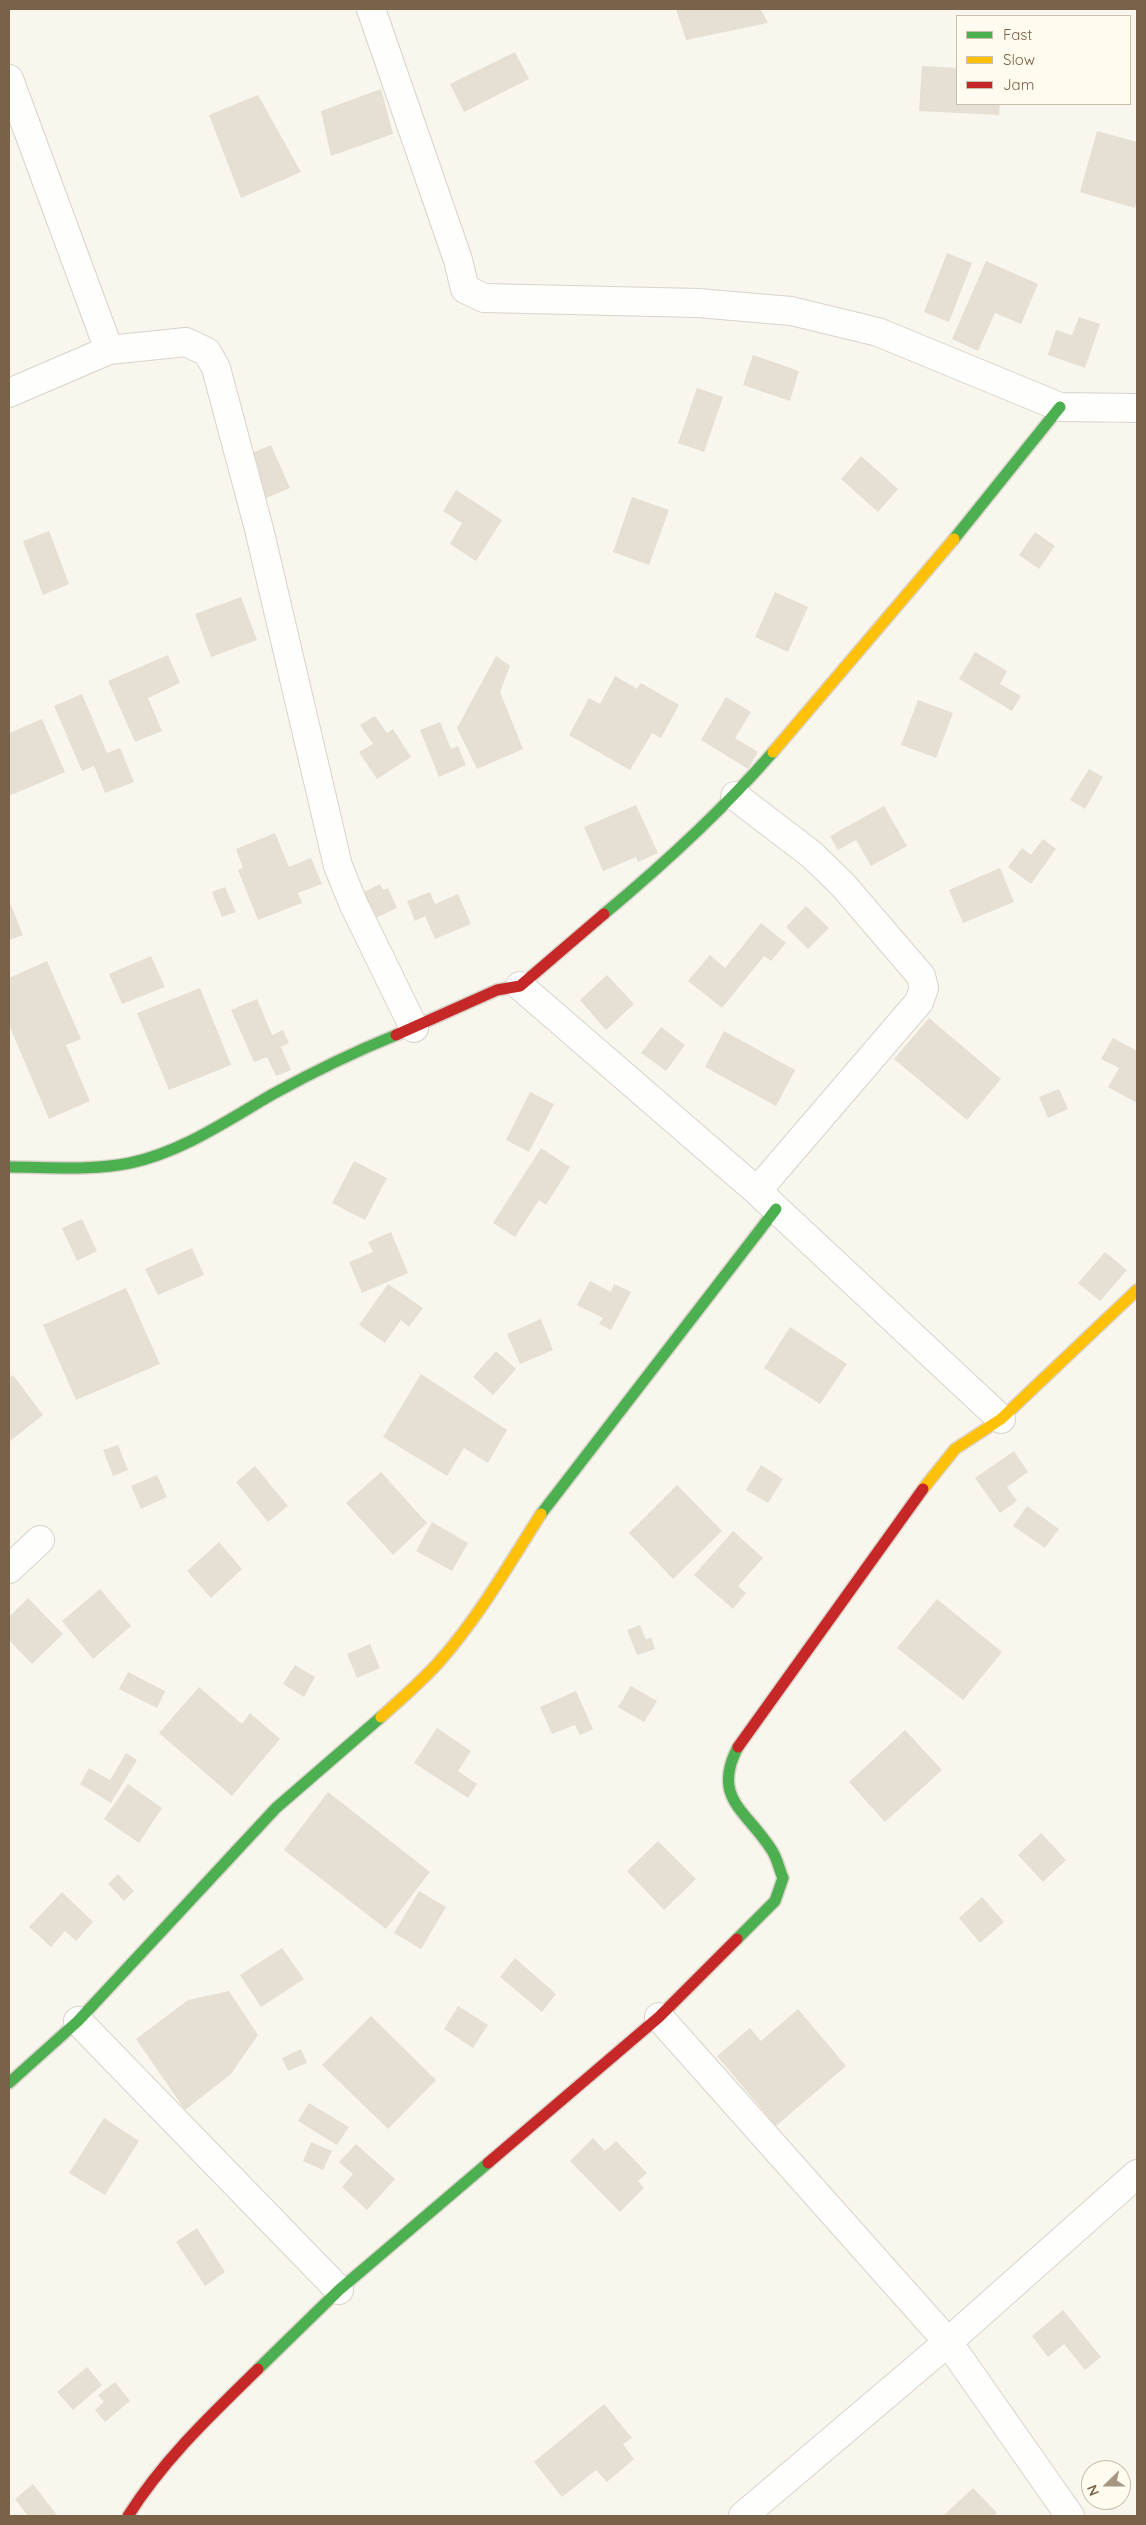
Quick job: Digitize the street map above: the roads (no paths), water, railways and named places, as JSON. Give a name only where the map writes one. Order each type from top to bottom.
[{"type":"street","points":[[371,9],[458,260],[465,289],[484,298],[698,303],[791,312],[878,332],[1060,408],[1137,408]]},
{"type":"street","points":[[9,79],[109,350]]},
{"type":"street","points":[[9,393],[109,350],[186,342],[206,352],[216,368],[260,529],[338,866],[354,905],[414,1028]]},
{"type":"street","points":[[9,1167],[82,1167],[130,1163],[183,1145],[295,1082],[360,1050],[414,1028],[497,990],[520,986],[651,875],[735,796],[936,559],[1060,408]]},
{"type":"street","points":[[9,2082],[78,2021],[276,1808],[411,1691],[440,1661],[476,1614],[552,1498],[766,1200],[919,1002],[924,988],[921,976],[843,885],[811,854],[735,796]]},
{"type":"street","points":[[520,986],[766,1200],[1001,1419]]},
{"type":"street","points":[[128,2516],[149,2483],[188,2437],[339,2290],[659,2017],[775,1900],[783,1878],[772,1850],[732,1798],[727,1774],[738,1749],[922,1490],[955,1449],[1001,1419],[1137,1290]]},
{"type":"street","points":[[9,1569],[40,1540]]},
{"type":"street","points":[[659,2017],[948,2342],[1070,2516]]},
{"type":"street","points":[[78,2021],[339,2290]]},
{"type":"street","points":[[743,2516],[948,2342],[1137,2174]]}]
